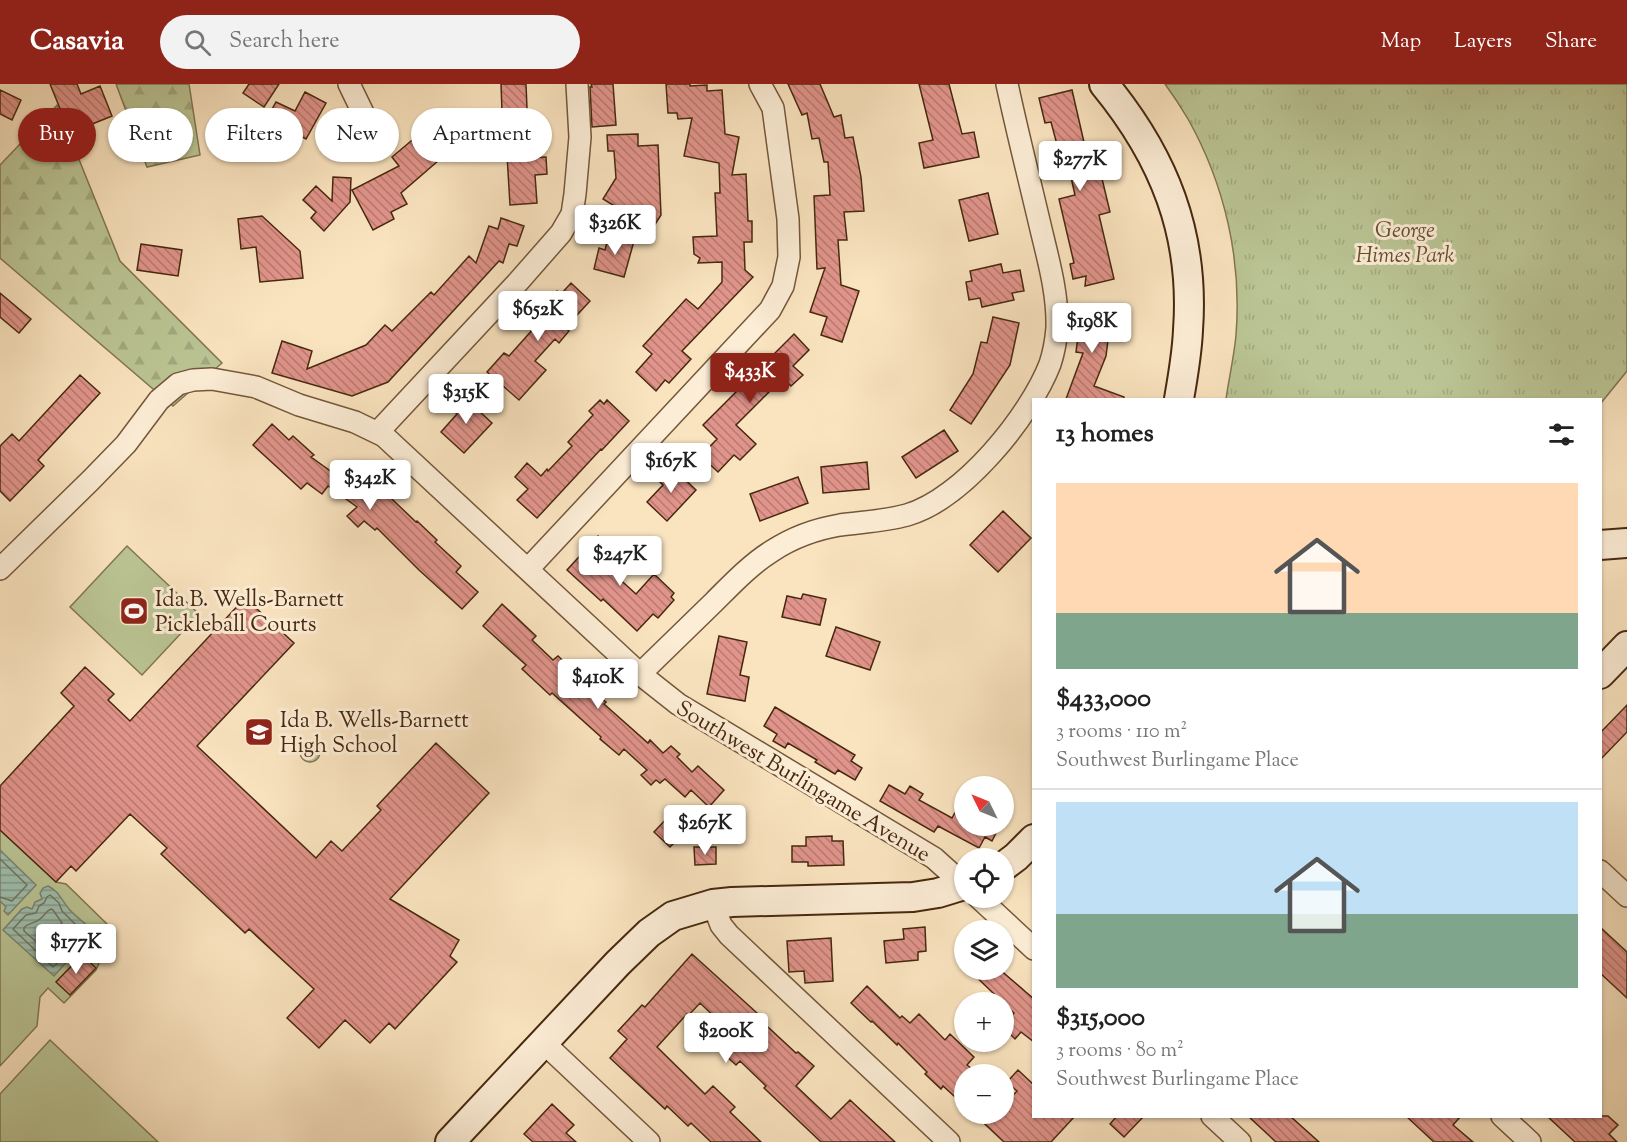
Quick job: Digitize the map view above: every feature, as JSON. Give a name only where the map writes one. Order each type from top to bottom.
[{"type":"street","points":[[349,84],[361,108]]},
{"type":"street","points":[[378,432],[518,282],[561,233],[572,214],[580,137],[577,84]]},
{"type":"street","points":[[528,568],[770,309],[783,286],[789,257],[788,219],[773,108],[760,84]]},
{"type":"street","points":[[1007,84],[1051,271],[1056,303],[1057,327],[1054,349],[1042,381],[1032,398]]},
{"type":"street","points":[[1104,84],[1136,128],[1159,168],[1183,238],[1188,284],[1189,328],[1179,398]]},
{"type":"street","name":"Southwest Burlingame Avenue","points":[[0,569],[98,473],[159,400],[178,384],[212,379],[256,387],[298,405],[355,422],[378,432],[528,568],[640,674],[678,704],[934,858],[954,876]]},
{"type":"street","points":[[640,674],[733,583],[771,551],[801,536],[838,525],[906,516],[950,493],[989,457],[1032,398]]},
{"type":"street","points":[[1602,545],[1627,543]]},
{"type":"street","points":[[1602,672],[1627,646]]},
{"type":"street","points":[[1014,858],[1032,840]]},
{"type":"street","points":[[1602,873],[1627,896]]},
{"type":"street","points":[[450,1142],[618,963],[649,933],[673,916],[714,904],[913,897],[954,888]]},
{"type":"street","points":[[714,904],[721,925],[729,935],[949,1142]]},
{"type":"street","points":[[990,908],[1032,947]]},
{"type":"street","points":[[544,1043],[649,1142]]},
{"type":"street","points":[[1214,1118],[1240,1142]]},
{"type":"street","points":[[1504,1118],[1530,1142]]},
{"type":"green space","points":[[116,84],[189,84],[193,108],[125,108]]},
{"type":"green space","name":"George Himes Park","points":[[1165,84],[1627,84],[1627,371],[1602,402],[1602,398],[1226,398],[1235,343],[1237,307],[1233,251],[1221,197],[1212,170],[1185,115]]},
{"type":"green space","points":[[193,110],[200,155],[193,157]]},
{"type":"green space","points":[[18,146],[18,162],[80,162],[120,261],[222,363],[173,406],[0,258],[0,165]]},
{"type":"green space","points":[[145,162],[169,162],[147,167]]},
{"type":"green space","name":"Ida B. Wells-Barnett Pickleball Courts","points":[[127,546],[199,614],[142,675],[70,607]]},
{"type":"green space","points":[[310,742],[317,745],[320,752],[317,759],[310,762],[303,759],[300,752],[303,745]]},
{"type":"green space","points":[[0,830],[56,882],[66,884],[107,924],[111,935],[96,970],[64,1003],[48,988],[40,997],[37,1026],[0,1066]]},
{"type":"green space","points":[[50,1040],[158,1142],[0,1142],[0,1094]]},
{"type":"water","points":[[0,850],[36,885],[8,915],[4,911],[6,907],[0,901]]},
{"type":"water","points":[[48,886],[88,926],[74,941],[68,936],[62,942],[70,951],[71,957],[54,976],[3,930],[22,909],[27,907],[32,909],[35,902],[42,899],[40,893],[43,888]]},
{"type":"building","points":[[50,84],[77,84],[81,94],[100,86],[109,108],[108,118],[96,122],[96,108],[60,108]]},
{"type":"building","points":[[249,84],[279,84],[264,107],[243,93]]},
{"type":"building","points":[[501,84],[526,84],[527,108],[502,108]]},
{"type":"building","points":[[591,84],[613,84],[616,125],[592,127]]},
{"type":"building","points":[[666,84],[707,85],[707,91],[722,90],[725,134],[739,137],[732,175],[746,174],[748,221],[752,221],[752,242],[744,242],[745,270],[753,277],[682,351],[691,359],[669,383],[665,380],[656,391],[636,372],[652,354],[643,346],[686,299],[698,309],[722,282],[722,262],[698,263],[700,258],[694,254],[693,237],[717,236],[715,193],[720,193],[719,163],[684,156],[692,118],[678,119],[677,113],[668,113]]},
{"type":"building","points":[[788,84],[820,84],[834,117],[841,115],[845,138],[853,137],[861,177],[864,211],[844,212],[847,240],[838,240],[841,285],[859,291],[842,342],[821,335],[827,317],[810,312],[825,268],[817,269],[814,196],[830,195],[828,162],[824,162],[819,138],[812,139],[807,113],[802,115]]},
{"type":"building","points":[[919,84],[949,84],[962,134],[974,132],[979,157],[924,168],[919,143],[933,140]]},
{"type":"building","points":[[0,90],[21,100],[12,120],[0,114]]},
{"type":"building","points":[[1072,90],[1089,164],[1098,162],[1110,212],[1099,215],[1114,279],[1085,286],[1086,276],[1073,279],[1070,264],[1074,263],[1059,199],[1075,195],[1066,155],[1060,156],[1051,122],[1045,123],[1039,98]]},
{"type":"building","points":[[305,92],[326,103],[323,108],[315,108],[315,123],[306,139],[303,137],[303,108],[297,108]]},
{"type":"building","points":[[276,102],[289,108],[273,108]]},
{"type":"building","points":[[638,134],[638,146],[658,145],[661,215],[652,229],[603,199],[616,178],[614,151],[608,151],[607,135]]},
{"type":"building","points":[[411,141],[411,162],[437,162],[401,193],[407,204],[391,212],[394,219],[373,230],[352,190],[399,166],[396,162],[399,162],[399,151]]},
{"type":"building","points":[[507,162],[546,162],[547,174],[535,175],[537,203],[510,205]]},
{"type":"building","points":[[333,177],[351,178],[350,202],[324,231],[311,218],[316,212],[303,200],[316,186],[332,201]]},
{"type":"building","points":[[988,193],[998,234],[969,241],[959,200]]},
{"type":"building","points":[[262,216],[300,251],[303,278],[260,282],[256,247],[241,249],[238,219]]},
{"type":"building","points":[[501,218],[524,226],[517,246],[509,244],[503,263],[499,261],[388,382],[352,396],[272,373],[282,341],[312,351],[307,369],[366,345],[385,325],[392,331],[431,292],[434,295],[469,256],[476,263],[489,226],[498,229]]},
{"type":"building","points":[[609,234],[634,241],[624,277],[594,269],[599,248],[605,250]]},
{"type":"building","points":[[141,244],[182,250],[178,276],[137,270]]},
{"type":"building","points":[[1001,264],[1003,273],[1020,270],[1024,291],[1012,293],[1014,300],[982,307],[980,298],[969,300],[966,282],[972,281],[970,271]]},
{"type":"building","points":[[571,283],[590,301],[565,328],[569,331],[559,343],[555,339],[535,361],[546,370],[519,400],[487,372],[504,353],[509,356],[534,328],[528,322],[557,291],[561,294]]},
{"type":"building","points":[[0,293],[31,319],[19,333],[0,317]]},
{"type":"building","points":[[1082,305],[1112,309],[1106,356],[1094,386],[1124,398],[1066,398],[1083,353],[1076,352]]},
{"type":"building","points":[[993,317],[1019,323],[1010,365],[971,424],[950,410],[973,374],[981,342],[987,343]]},
{"type":"building","points":[[794,334],[809,350],[793,366],[803,375],[791,386],[783,378],[736,425],[756,444],[740,460],[734,455],[718,472],[701,456],[717,439],[703,425]]},
{"type":"building","points":[[80,375],[100,393],[38,460],[44,466],[10,501],[0,491],[0,446],[12,434],[19,441]]},
{"type":"building","points":[[464,397],[492,423],[464,453],[441,432],[457,414],[452,409]]},
{"type":"building","points":[[600,400],[604,404],[607,400],[629,421],[537,518],[517,500],[528,489],[515,477],[527,463],[541,476],[547,469],[548,471],[572,446],[568,442],[593,415],[589,411]]},
{"type":"building","points":[[272,424],[289,440],[293,436],[314,455],[311,457],[336,475],[346,462],[374,482],[437,540],[435,542],[461,566],[456,572],[478,592],[462,609],[377,528],[375,530],[364,521],[358,527],[347,516],[357,507],[328,486],[322,494],[307,483],[301,489],[253,445]]},
{"type":"building","points":[[944,430],[958,451],[916,478],[902,457]]},
{"type":"building","points":[[867,462],[869,489],[823,493],[821,467]]},
{"type":"building","points":[[671,466],[696,490],[667,521],[647,502],[663,485],[658,480]]},
{"type":"building","points":[[798,477],[808,503],[760,521],[750,494]]},
{"type":"building","points":[[1003,511],[1031,538],[998,572],[970,545]]},
{"type":"building","points":[[598,536],[615,552],[604,565],[636,594],[654,574],[674,593],[671,597],[674,600],[658,618],[653,614],[637,631],[567,570]]},
{"type":"building","points":[[803,594],[826,599],[820,625],[782,617],[787,596],[801,599]]},
{"type":"building","points":[[245,598],[294,643],[197,746],[316,858],[331,841],[342,851],[381,810],[377,806],[436,743],[489,793],[390,899],[459,940],[450,956],[457,962],[395,1029],[389,1023],[370,1043],[345,1020],[319,1048],[287,1018],[314,989],[249,929],[245,933],[161,854],[167,848],[130,814],[76,871],[71,866],[56,882],[0,830],[0,786],[74,706],[61,693],[85,667],[114,694],[108,700],[130,721]]},
{"type":"building","points":[[502,604],[536,636],[532,640],[553,660],[558,656],[587,683],[590,680],[601,690],[597,695],[606,702],[604,704],[648,743],[650,740],[663,753],[671,746],[680,754],[677,757],[692,772],[698,766],[724,790],[709,807],[691,790],[685,797],[665,779],[660,783],[656,780],[651,785],[641,775],[647,770],[624,749],[619,755],[552,693],[550,695],[522,669],[526,665],[483,626]]},
{"type":"building","points":[[836,627],[880,642],[870,670],[826,656]]},
{"type":"building","points":[[719,636],[747,642],[740,675],[749,677],[745,701],[707,694]]},
{"type":"building","points":[[1627,705],[1627,732],[1602,758],[1602,731]]},
{"type":"building","points":[[775,707],[855,755],[851,761],[862,768],[855,780],[838,770],[835,774],[788,743],[785,748],[773,741],[777,734],[764,726]]},
{"type":"building","points":[[889,785],[905,794],[910,786],[923,794],[919,800],[952,818],[954,814],[954,835],[938,826],[934,832],[880,801]]},
{"type":"building","points":[[668,817],[685,832],[670,847],[654,832]]},
{"type":"building","points":[[832,836],[832,841],[843,841],[844,865],[808,866],[808,862],[792,862],[792,846],[806,846],[806,837]]},
{"type":"building","points":[[957,836],[994,836],[992,841],[985,837],[979,848]]},
{"type":"building","points":[[694,847],[716,847],[716,864],[695,865]]},
{"type":"building","points":[[925,927],[926,951],[918,952],[918,960],[886,963],[884,941],[904,939],[903,929]]},
{"type":"building","points":[[1602,929],[1627,952],[1627,998],[1602,975]]},
{"type":"building","points":[[831,938],[833,981],[805,983],[804,971],[789,972],[787,941]]},
{"type":"building","points":[[692,954],[757,1013],[755,1015],[796,1053],[798,1052],[814,1066],[796,1086],[831,1119],[850,1100],[895,1142],[821,1142],[764,1088],[766,1086],[740,1061],[736,1065],[725,1055],[739,1040],[700,1003],[657,1047],[705,1094],[713,1086],[735,1107],[730,1112],[761,1142],[711,1142],[691,1123],[688,1126],[667,1106],[665,1109],[610,1058],[627,1039],[618,1031],[642,1005],[645,1007]]},
{"type":"building","points":[[82,955],[96,968],[70,995],[56,982]]},
{"type":"building","points":[[980,980],[1012,980],[1032,997],[1032,1040],[1021,1032],[1015,1039],[1014,992],[992,992]]},
{"type":"building","points":[[867,986],[900,1018],[902,1016],[910,1023],[919,1014],[945,1040],[950,1034],[954,1038],[954,1052],[969,1052],[974,1057],[968,1064],[954,1064],[954,1096],[943,1086],[941,1089],[898,1043],[897,1045],[851,1003]]},
{"type":"building","points":[[1018,1070],[1032,1083],[1032,1118],[1073,1118],[1051,1142],[1004,1142],[985,1124],[1014,1124],[1014,1094],[1017,1091],[1014,1088],[1014,1074]]},
{"type":"building","points":[[552,1104],[574,1125],[566,1133],[576,1142],[533,1142],[524,1134]]},
{"type":"building","points":[[1608,1116],[1618,1125],[1609,1134],[1617,1142],[1575,1142],[1549,1118]]},
{"type":"building","points":[[1115,1118],[1142,1118],[1124,1137],[1110,1124]]},
{"type":"building","points":[[1250,1118],[1292,1118],[1319,1142],[1276,1142]]},
{"type":"building","points":[[1408,1118],[1459,1118],[1453,1125],[1473,1142],[1434,1142]]},
{"type":"place","name":"Ida B. Wells-Barnett Pickleball Courts","points":[[134,611]]},
{"type":"place","name":"Ida B. Wells-Barnett High School","points":[[259,732]]}]
